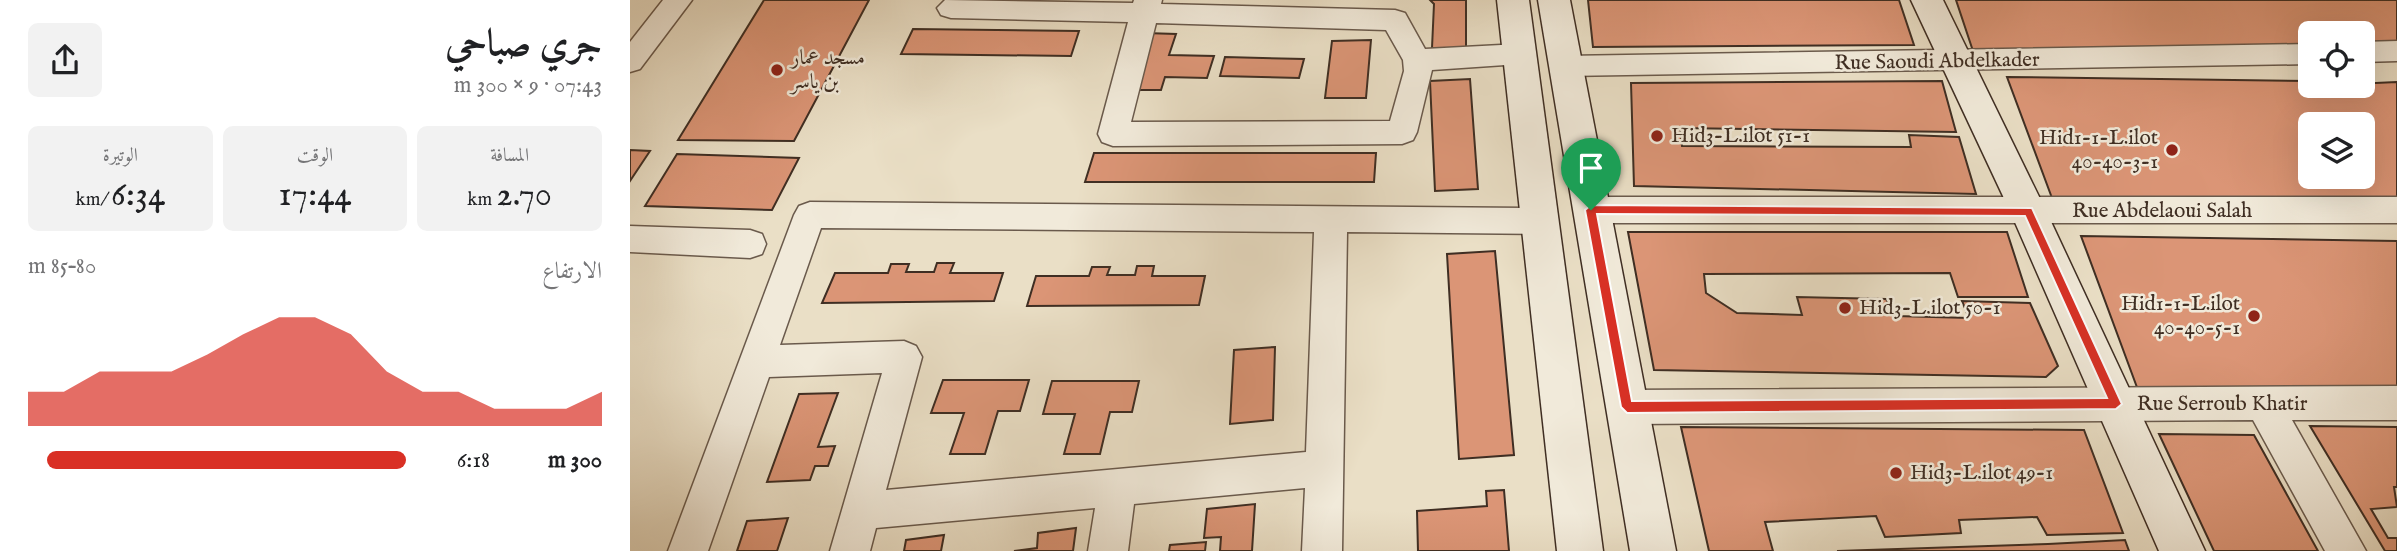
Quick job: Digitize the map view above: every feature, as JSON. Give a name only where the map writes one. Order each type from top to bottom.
[{"type":"street","points":[[1513,0],[1580,551]]},
{"type":"street","points":[[1554,0],[1653,551]]},
{"type":"street","points":[[1927,0],[2028,211],[2182,551]]},
{"type":"street","points":[[951,8],[1146,8],[1395,20],[1417,60],[1418,71],[1402,132],[1113,134],[1146,8]]},
{"type":"street","points":[[630,19],[670,10]]},
{"type":"street","points":[[630,62],[670,10]]},
{"type":"street","points":[[2375,52],[2397,51]]},
{"type":"street","points":[[1417,60],[1520,54]]},
{"type":"street","name":"Rue Saoudi Abdelkader","points":[[1564,66],[1958,62],[2298,54]]},
{"type":"street","name":"Rue Abdelaoui Salah","points":[[1591,210],[2397,211]]},
{"type":"street","points":[[688,551],[810,215],[1541,221]]},
{"type":"street","points":[[1322,551],[1332,219]]},
{"type":"street","points":[[630,239],[750,244]]},
{"type":"street","points":[[755,362],[904,357],[850,551]]},
{"type":"street","name":"Rue Serroub Khatir","points":[[1627,407],[2397,403]]},
{"type":"street","points":[[2263,404],[2346,551]]},
{"type":"street","points":[[862,511],[1325,468]]},
{"type":"street","points":[[1108,551],[1117,487]]},
{"type":"building","name":"مسجد عمار بن ياسر","points":[[764,0],[869,0],[794,141],[678,140]]},
{"type":"building","points":[[1430,0],[1466,0],[1466,48],[1432,48],[1434,4]]},
{"type":"building","points":[[1588,0],[1899,0],[1914,45],[1593,47]]},
{"type":"building","points":[[1956,0],[2397,0],[2397,46],[2375,47],[2375,21],[2298,21],[2298,47],[1973,51]]},
{"type":"building","points":[[913,29],[1079,31],[1071,56],[901,54]]},
{"type":"building","points":[[1145,33],[1176,34],[1169,55],[1214,56],[1207,78],[1165,77],[1161,90],[1126,90]]},
{"type":"building","points":[[1371,40],[1366,98],[1325,98],[1332,41]]},
{"type":"building","points":[[1225,57],[1304,59],[1299,78],[1220,76]]},
{"type":"building","name":"Hid1-1-L.ilot 40-40-3-1","points":[[2007,77],[2298,81],[2298,98],[2375,98],[2375,83],[2397,82],[2397,199],[2052,198]]},
{"type":"building","points":[[1470,79],[1478,189],[1435,191],[1430,81]]},
{"type":"building","name":"Hid3-L.ilot 51-1","points":[[1942,81],[1956,132],[1680,128],[1682,146],[1911,147],[1909,135],[1959,137],[1976,194],[1634,186],[1631,83]]},
{"type":"building","points":[[630,150],[650,151],[630,181]]},
{"type":"building","points":[[1094,153],[1376,153],[1374,182],[1085,182]]},
{"type":"building","points":[[677,154],[799,158],[772,210],[645,206]]},
{"type":"building","name":"Hid3-L.ilot 50-1","points":[[1628,232],[2007,232],[2028,297],[1958,297],[1950,273],[1704,274],[1706,293],[1737,313],[1802,315],[1797,297],[1886,299],[1896,316],[1969,318],[1962,301],[2030,303],[2058,366],[2046,377],[1654,370]]},
{"type":"building","name":"Hid1-1-L.ilot 40-40-5-1","points":[[2081,236],[2397,241],[2397,391],[2138,390]]},
{"type":"building","points":[[1495,251],[1514,455],[1459,459],[1447,254]]},
{"type":"building","points":[[937,263],[954,263],[950,273],[1003,273],[994,301],[822,303],[835,273],[888,273],[891,264],[909,264],[906,272],[934,272]]},
{"type":"building","points":[[1137,266],[1154,266],[1152,276],[1205,276],[1199,305],[1027,306],[1036,276],[1089,276],[1092,267],[1110,267],[1107,275],[1135,275]]},
{"type":"building","points":[[1275,347],[1273,420],[1230,424],[1234,350]]},
{"type":"building","points":[[943,380],[1029,380],[1020,411],[998,411],[985,454],[950,454],[964,413],[931,413]]},
{"type":"building","points":[[1052,381],[1139,381],[1132,412],[1110,412],[1100,454],[1064,454],[1075,414],[1043,414]]},
{"type":"building","points":[[838,393],[818,447],[835,446],[828,466],[815,466],[810,480],[767,482],[799,394]]},
{"type":"building","points":[[2310,426],[2397,427],[2397,487],[2394,487],[2397,507],[2371,509],[2388,538],[2397,538],[2397,551],[2385,551]]},
{"type":"building","name":"Hid3-L.ilot 49-1","points":[[1681,427],[2084,430],[2123,533],[2047,535],[2037,517],[1959,520],[1961,533],[1885,537],[1876,516],[1765,522],[1773,551],[1709,551]]},
{"type":"building","points":[[2159,434],[2254,435],[2318,551],[2214,551]]},
{"type":"building","points":[[1504,490],[1509,551],[1418,551],[1417,511],[1487,506],[1486,491]]},
{"type":"building","points":[[1255,504],[1252,551],[1220,551],[1221,537],[1204,538],[1207,509]]},
{"type":"building","points":[[788,518],[777,551],[737,551],[747,521]]},
{"type":"building","points":[[1076,528],[1073,551],[1014,551],[1037,548],[1038,533]]},
{"type":"building","points":[[944,535],[941,551],[904,551],[906,540]]},
{"type":"building","name":"Hid3-L.ilot 49-1","points":[[2125,540],[2129,551],[1837,551],[2048,544]]},
{"type":"building","points":[[1206,542],[1205,551],[1169,551],[1170,545]]},
{"type":"place","name":"مسجد عمار بن ياسر","points":[[777,70]]},
{"type":"place","name":"Hid3-L.ilot 51-1","points":[[1657,136]]},
{"type":"place","name":"Hid1-1-L.ilot 40-40-3-1","points":[[2172,150]]},
{"type":"place","name":"Hid3-L.ilot 50-1","points":[[1845,308]]},
{"type":"place","name":"Hid1-1-L.ilot 40-40-5-1","points":[[2254,316]]},
{"type":"place","name":"Hid3-L.ilot 49-1","points":[[1896,473]]},
{"type":"route","points":[[1591,210],[2028,211],[2116,404],[1627,407],[1591,210]]}]
